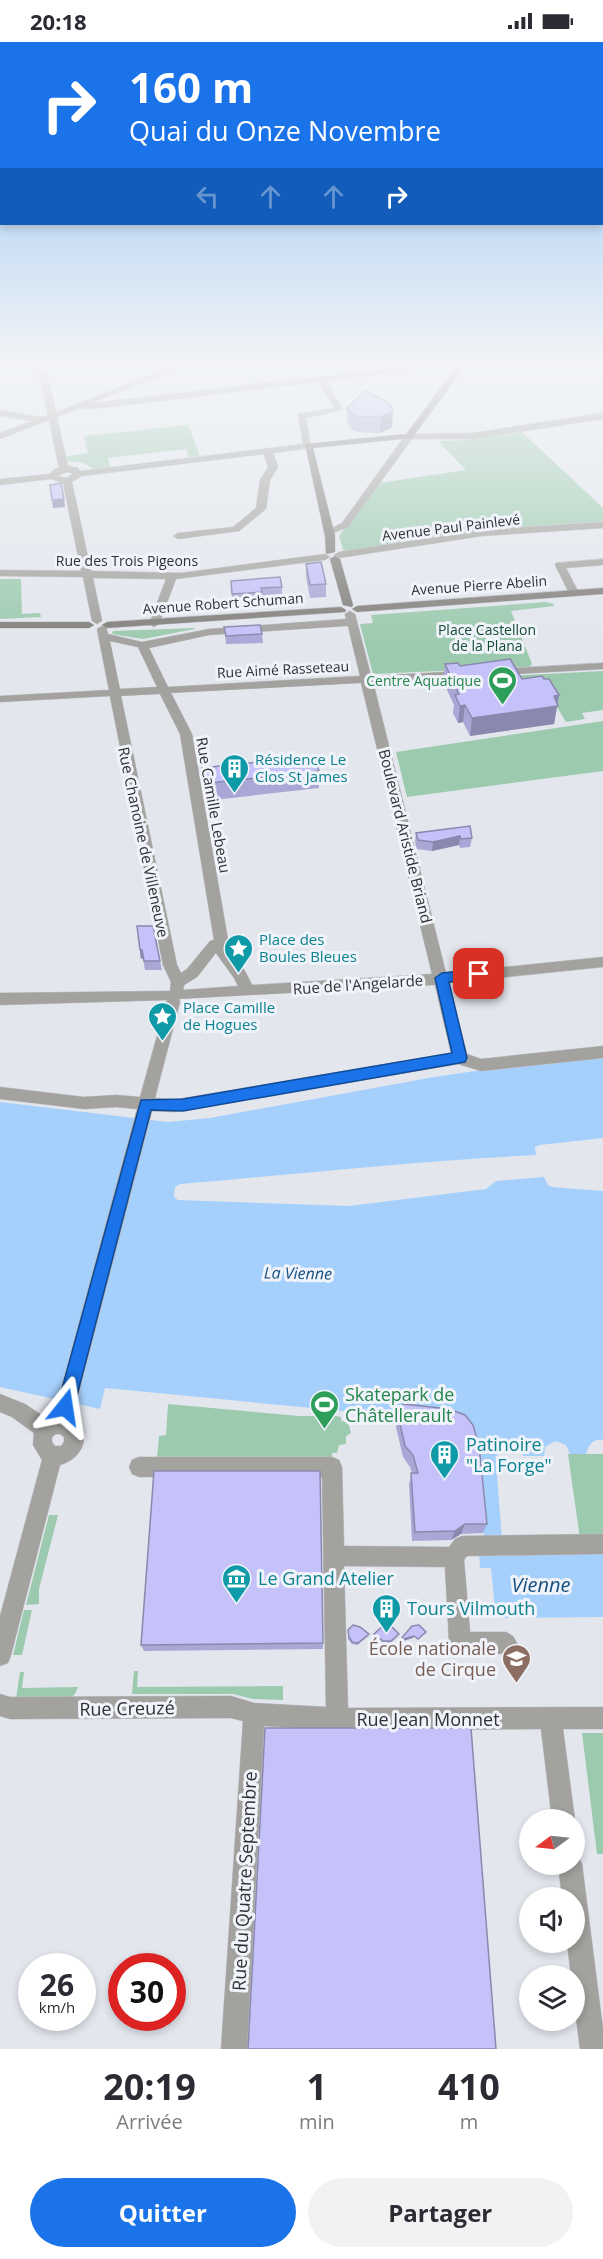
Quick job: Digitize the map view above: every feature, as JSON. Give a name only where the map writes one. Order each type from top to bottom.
[{"type":"street","points":[[62,459],[64,469]]},
{"type":"street","points":[[0,483],[53,476],[59,480],[67,480],[74,479],[78,474],[205,459]]},
{"type":"street","points":[[178,536],[232,530],[257,513],[263,505],[265,480],[273,467],[270,459]]},
{"type":"street","name":"Boulevard Aristide Briand","points":[[311,459],[329,532],[332,556],[350,612],[460,1058]]},
{"type":"street","points":[[329,532],[345,525],[393,459]]},
{"type":"street","points":[[53,476],[54,472],[64,469],[73,469],[78,474]]},
{"type":"street","name":"Rue Chanoine de Villeneuve","points":[[67,480],[114,693],[175,992]]},
{"type":"street","name":"Avenue Paul Painlevé","points":[[332,556],[482,533],[603,525]]},
{"type":"street","name":"Rue des Trois Pigeons","points":[[0,573],[172,576],[332,556]]},
{"type":"street","points":[[574,593],[560,565],[603,562]]},
{"type":"street","points":[[154,624],[172,576]]},
{"type":"street","name":"Avenue Pierre Abelin","points":[[350,612],[603,591]]},
{"type":"street","points":[[100,627],[142,645],[209,632],[350,612]]},
{"type":"street","name":"Avenue Robert Schuman","points":[[0,625],[100,627],[350,612]]},
{"type":"street","name":"Rue Camille Lebeau","points":[[142,645],[186,734],[223,948]]},
{"type":"street","name":"Rue Aimé Rasseteau","points":[[0,699],[603,666]]},
{"type":"street","points":[[0,1403],[9,1405],[34,1420],[57,1420],[70,1428],[73,1441],[63,1454],[53,1456],[48,1454],[42,1446],[43,1435],[57,1420],[175,992],[215,945],[223,948],[231,965],[243,975],[246,991]]},
{"type":"street","name":"Rue de l'Angelarde","points":[[0,999],[246,991],[442,978],[603,962]]},
{"type":"street","points":[[0,1093],[84,1103],[116,1101],[144,1111],[460,1058],[469,1063],[481,1065],[603,1052]]},
{"type":"street","points":[[0,1655],[3,1634],[53,1456]]},
{"type":"street","points":[[139,1467],[332,1467],[337,1719]]},
{"type":"street","points":[[506,1643],[460,1642],[454,1557],[462,1546],[603,1545]]},
{"type":"street","points":[[334,1556],[454,1557]]},
{"type":"street","name":"Rue Creuzé","points":[[0,1705],[10,1708],[85,1709],[231,1707],[254,1714]]},
{"type":"street","name":"Rue Jean Monnet","points":[[254,1714],[337,1719],[603,1718]]},
{"type":"street","name":"Rue du Quatre Septembre","points":[[234,2049],[254,1714]]},
{"type":"street","points":[[551,1718],[563,1809]]},
{"type":"street","points":[[581,1953],[593,2049]]},
{"type":"green space","points":[[68,459],[108,459],[110,467],[93,469],[84,463],[68,461]]},
{"type":"green space","points":[[455,459],[550,459],[603,508],[603,523],[482,531],[344,552],[339,536],[379,483],[466,470]]},
{"type":"green space","points":[[0,579],[21,579],[22,614],[40,613],[41,617],[0,619]]},
{"type":"green space","name":"Place Castellon de la Plana","points":[[546,602],[554,606],[511,611],[532,664],[529,667],[373,674],[360,624],[373,623],[371,615]]},
{"type":"green space","points":[[194,628],[143,639],[112,634],[113,631]]},
{"type":"green space","points":[[603,671],[603,710],[582,713],[585,719],[566,722],[545,687],[529,689],[523,678],[510,680],[507,676]]},
{"type":"green space","points":[[603,721],[603,771],[407,797],[396,752]]},
{"type":"green space","name":"Skatepark de Châtellerault","points":[[168,1404],[299,1416],[336,1416],[341,1417],[341,1421],[348,1422],[351,1433],[346,1436],[346,1444],[339,1445],[337,1453],[332,1453],[332,1458],[157,1459],[159,1436],[166,1435]]},
{"type":"green space","points":[[568,1454],[603,1454],[603,1539],[580,1539]]},
{"type":"green space","points":[[49,1515],[58,1515],[39,1589],[39,1604],[26,1605]]},
{"type":"green space","points":[[24,1610],[32,1610],[22,1655],[13,1655]]},
{"type":"green space","points":[[134,1671],[138,1671],[137,1687],[283,1686],[283,1700],[253,1699],[233,1694],[132,1694]]},
{"type":"green space","points":[[20,1672],[24,1672],[22,1688],[78,1687],[69,1699],[16,1699]]},
{"type":"green space","points":[[582,1733],[603,1733],[603,1854],[597,1854]]},
{"type":"water","name":"La Vienne","points":[[603,1058],[603,1138],[540,1145],[535,1147],[536,1155],[402,1164],[180,1184],[175,1187],[174,1197],[178,1200],[349,1206],[486,1189],[496,1181],[544,1177],[548,1185],[552,1187],[603,1191],[603,1440],[592,1443],[586,1454],[570,1454],[566,1445],[555,1441],[545,1447],[544,1456],[523,1456],[520,1447],[509,1443],[500,1447],[497,1456],[475,1457],[446,1421],[105,1388],[100,1409],[0,1387],[0,1102],[168,1122],[210,1118],[434,1077],[517,1065]]},
{"type":"water","name":"Vienne","points":[[603,1551],[603,1617],[503,1618],[495,1609],[491,1568],[480,1568],[479,1552]]},
{"type":"building","points":[[61,483],[64,499],[52,500],[50,485]]},
{"type":"building","points":[[321,562],[326,584],[310,585],[306,564]]},
{"type":"building","points":[[280,577],[282,587],[261,588],[262,592],[232,594],[231,581]]},
{"type":"building","points":[[260,625],[262,634],[226,636],[224,627]]},
{"type":"building","points":[[510,659],[522,679],[542,676],[544,679],[549,679],[559,695],[554,696],[558,706],[472,718],[465,705],[460,706],[455,695],[459,694],[445,664],[458,663],[460,666]]},
{"type":"building","points":[[315,756],[319,771],[210,783],[213,801],[208,801],[202,768]]},
{"type":"building","points":[[470,826],[472,838],[461,839],[460,836],[433,842],[418,840],[416,833]]},
{"type":"building","points":[[137,926],[153,926],[160,961],[144,961]]},
{"type":"building","name":"Patinoire \"La Forge\"","points":[[403,1404],[449,1409],[465,1415],[473,1425],[479,1445],[487,1524],[465,1524],[455,1531],[415,1532],[411,1473],[418,1473],[413,1455],[405,1446],[398,1415],[404,1412]]},
{"type":"building","name":"Le Grand Atelier","points":[[154,1471],[320,1471],[323,1643],[141,1645]]},
{"type":"building","points":[[353,1625],[369,1634],[358,1643],[352,1642],[349,1637],[348,1630]]},
{"type":"building","points":[[384,1625],[391,1626],[399,1634],[391,1641],[383,1641],[374,1634]]},
{"type":"building","points":[[419,1625],[426,1632],[418,1639],[414,1636],[400,1640],[412,1626]]},
{"type":"building","points":[[265,1728],[471,1728],[496,2049],[248,2049]]},
{"type":"waterway","points":[[485,1439],[494,1551]]},
{"type":"place","name":"Centre Aquatique","points":[[502,706]]},
{"type":"place","name":"Résidence Le Clos St James","points":[[234,794]]},
{"type":"place","name":"Place des Boules Bleues","points":[[238,974]]},
{"type":"place","name":"Place Camille de Hogues","points":[[162,1042]]},
{"type":"place","name":"Skatepark de Châtellerault","points":[[324,1430]]},
{"type":"place","name":"Patinoire \"La Forge\"","points":[[445,1480]]},
{"type":"place","name":"Le Grand Atelier","points":[[237,1604]]},
{"type":"place","name":"Tours Vilmouth","points":[[386,1634]]},
{"type":"place","name":"École nationale de Cirque","points":[[517,1684]]},
{"type":"route","points":[[65,1407],[146,1104],[183,1105],[460,1058],[442,978],[479,974]]}]
